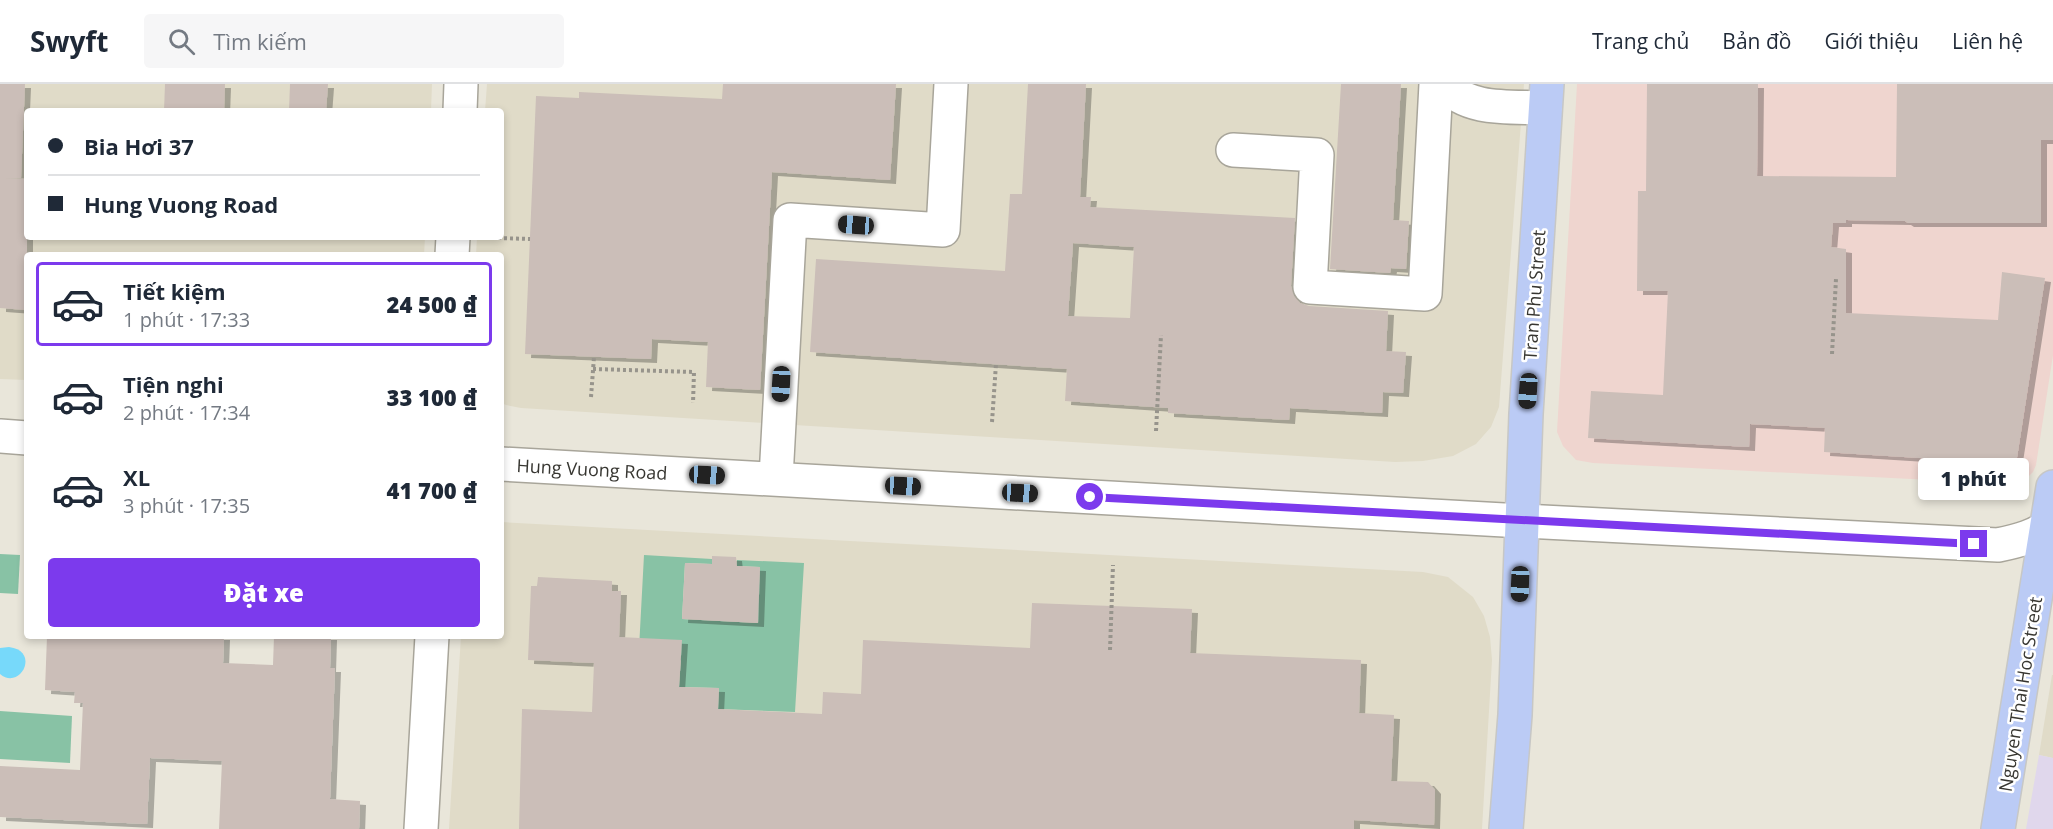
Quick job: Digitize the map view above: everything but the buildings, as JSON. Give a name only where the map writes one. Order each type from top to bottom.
[{"type":"main road","name":"Tran Phu Street","points":[[1506,829],[1515,715],[1522,521],[1546,96]]},
{"type":"main road","name":"Nguyen Thai Hoc Street","points":[[1998,829],[2051,526],[2053,487]]},
{"type":"street","points":[[460,108],[461,84]]},
{"type":"street","points":[[776,478],[790,220],[943,230],[951,84]]},
{"type":"street","points":[[1233,150],[1317,155],[1310,287],[1425,294],[1436,84]]},
{"type":"street","points":[[1445,84],[1453,94],[1474,104],[1546,96]]},
{"type":"street","points":[[0,436],[24,438]]},
{"type":"street","name":"Hung Vuong Road","points":[[504,464],[1998,545],[2017,541],[2051,526]]},
{"type":"street","points":[[421,829],[432,639]]},
{"type":"path","points":[[504,238],[530,239]]},
{"type":"path","points":[[1832,354],[1836,279]]},
{"type":"path","points":[[1156,431],[1161,335]]},
{"type":"path","points":[[591,397],[594,357]]},
{"type":"path","points":[[992,422],[996,364]]},
{"type":"path","points":[[593,369],[694,372],[693,404]]},
{"type":"path","points":[[1110,650],[1113,566]]},
{"type":"shaded area","points":[[0,84],[432,84],[431,108],[24,108],[24,240],[425,240],[424,252],[24,252],[24,380],[0,379]]},
{"type":"shaded area","points":[[487,84],[1524,84],[1499,407],[1491,427],[1476,444],[1453,456],[1423,461],[1395,462],[521,408],[506,405],[504,404],[504,252],[476,252],[477,240],[504,240],[504,108],[485,108]]},
{"type":"shaded area","points":[[1577,84],[2053,84],[2053,355],[2033,472],[2026,479],[2010,484],[1593,463],[1576,460],[1563,446],[1557,432]]},
{"type":"shaded area","points":[[504,522],[1423,572],[1448,577],[1473,597],[1484,616],[1490,637],[1492,660],[1482,829],[449,829],[461,639],[504,639]]},
{"type":"shaded area","points":[[2053,675],[2053,758],[2039,755]]},
{"type":"shaded area","points":[[2039,755],[2053,758],[2053,829],[2026,829]]},
{"type":"green space","points":[[0,554],[20,555],[18,594],[0,593]]},
{"type":"green space","points":[[644,555],[712,559],[712,564],[685,563],[682,619],[757,623],[760,567],[736,566],[737,560],[804,563],[795,712],[718,709],[719,688],[679,687],[681,660],[637,686]]},
{"type":"green space","points":[[0,711],[72,716],[70,763],[0,759]]},
{"type":"water","points":[[9,647],[19,650],[24,655],[24,668],[14,678],[7,678],[0,674],[0,648]]},
{"type":"route","points":[[1090,497],[1974,544]]}]
